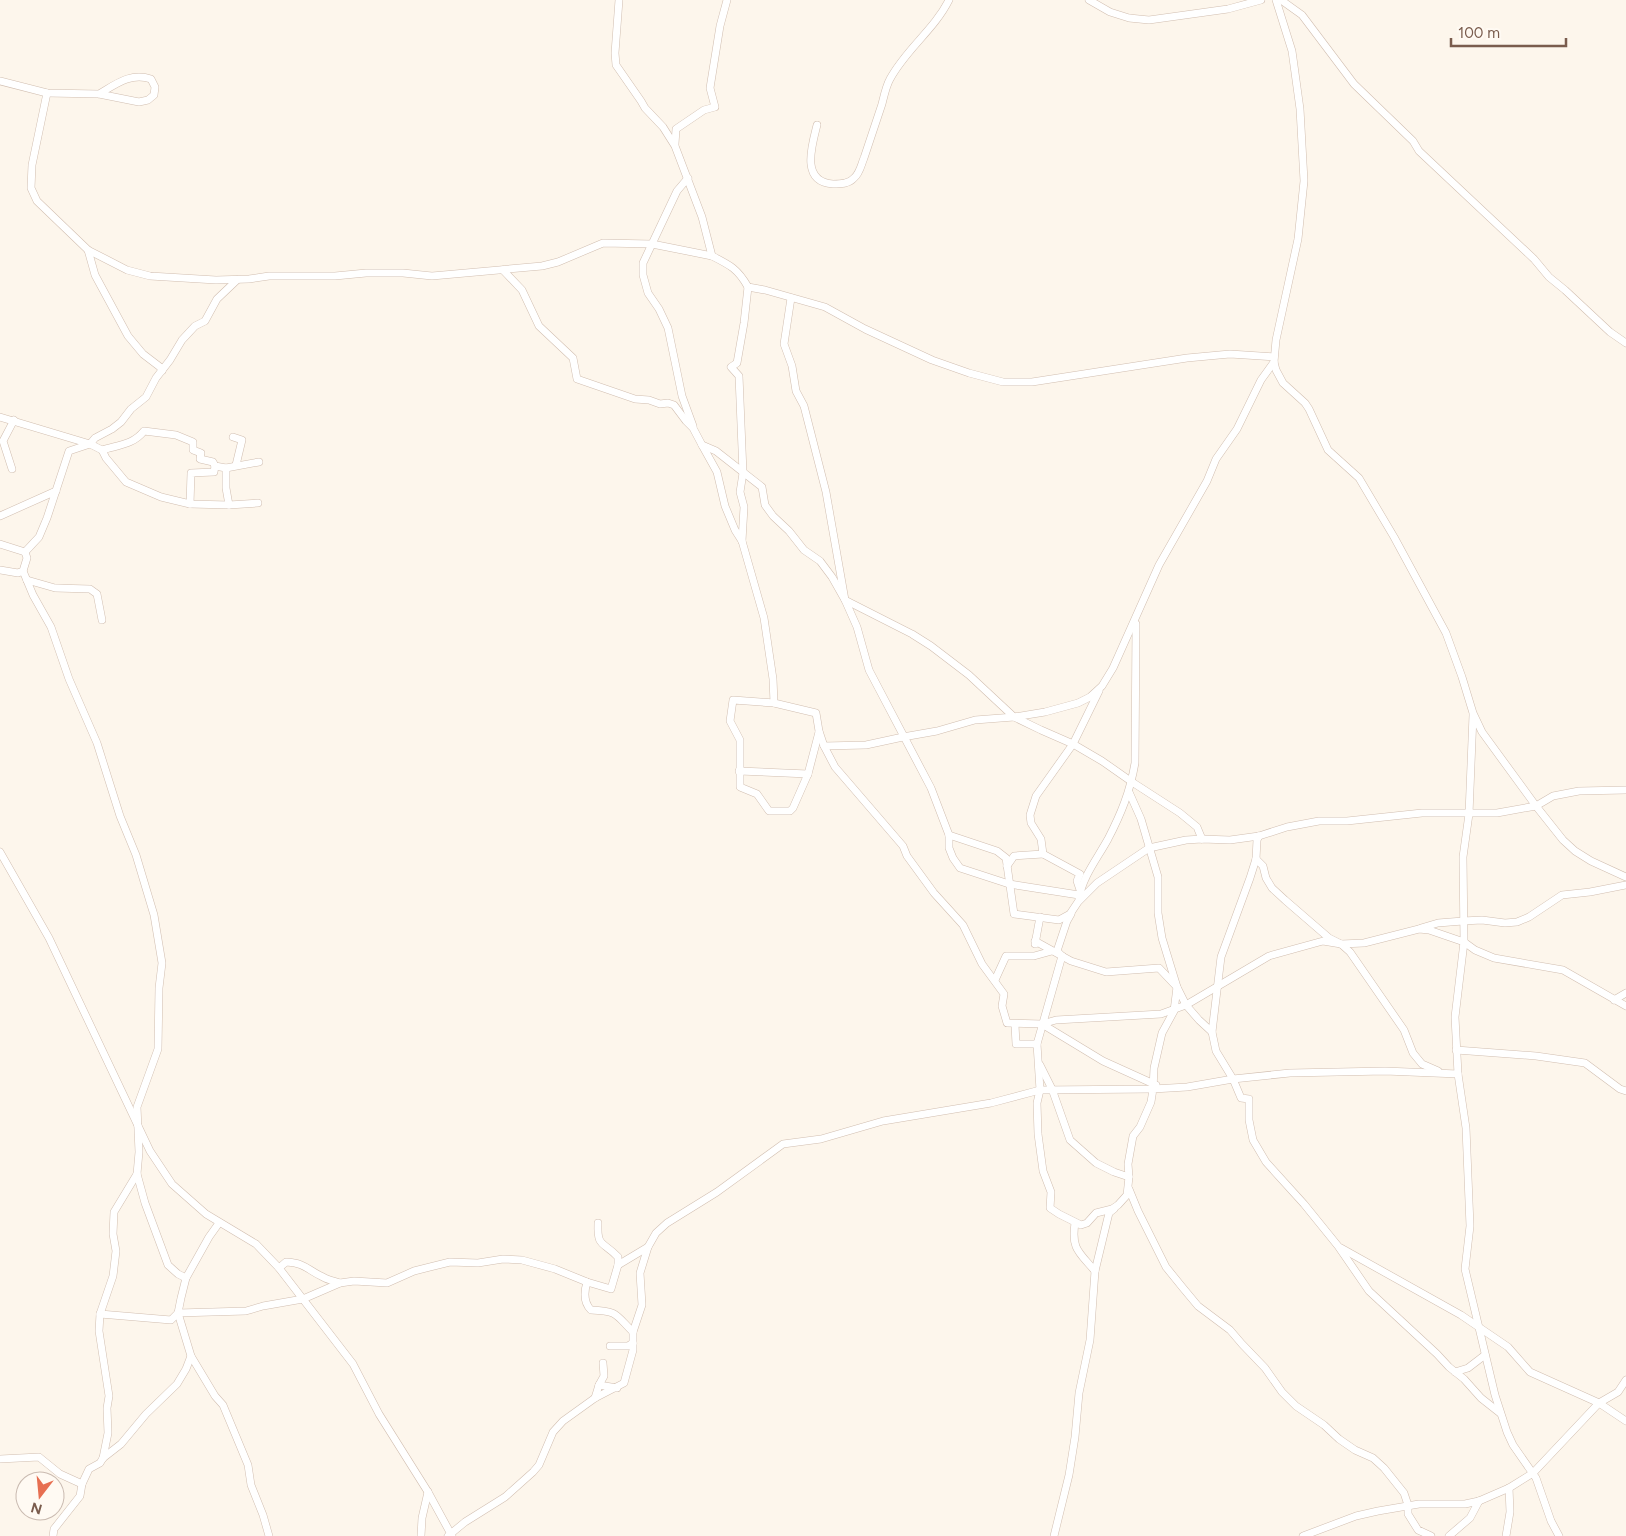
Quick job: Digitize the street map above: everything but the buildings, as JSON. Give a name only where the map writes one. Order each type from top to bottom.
[{"type":"street","points":[[619,0],[615,53],[616,66],[645,108],[664,127],[675,146],[702,216],[712,256]]},
{"type":"street","points":[[675,146],[674,136],[676,129],[704,110],[715,107],[710,88],[720,26],[727,0]]},
{"type":"street","points":[[817,125],[810,157],[811,166],[816,176],[830,184],[847,183],[854,179],[870,141],[889,80],[897,67],[939,18],[949,0]]},
{"type":"street","points":[[1089,0],[1110,12],[1129,18],[1149,20],[1228,8],[1261,0]]},
{"type":"street","points":[[1043,854],[1041,839],[1031,823],[1030,815],[1036,796],[1073,744],[1113,668],[1159,565],[1208,478],[1216,458],[1236,429],[1274,359],[1298,240],[1304,182],[1300,109],[1292,51],[1276,0]]},
{"type":"street","points":[[1281,0],[1302,15],[1354,84],[1413,141],[1419,151],[1534,259],[1549,277],[1566,290],[1610,332],[1626,343]]},
{"type":"street","points":[[0,81],[47,93],[99,94],[139,102],[148,100],[154,95],[155,87],[151,79],[142,76],[129,77],[99,94]]},
{"type":"street","points":[[47,93],[32,165],[31,188],[36,201],[88,250],[127,270],[150,276],[216,280],[237,280],[269,276],[335,276],[385,273],[432,276],[503,270],[558,262],[603,243],[652,244],[712,256],[737,270],[748,287],[737,363],[731,368],[739,376],[743,473],[740,492],[744,507],[742,541],[764,618],[774,679],[774,703]]},
{"type":"street","points":[[688,178],[677,191],[642,263],[643,275],[648,293],[659,309],[668,328],[682,396],[693,428],[717,472],[725,506],[734,530],[742,541]]},
{"type":"street","points":[[88,250],[95,275],[128,336],[143,354],[160,366],[162,371]]},
{"type":"street","points":[[503,270],[522,290],[539,326],[573,358],[577,379],[635,399],[674,405],[693,428]]},
{"type":"street","points":[[25,552],[39,537],[69,451],[90,444],[96,438],[112,430],[131,409],[146,397],[156,378],[182,340],[195,326],[205,321],[217,299],[237,280]]},
{"type":"street","points":[[748,287],[825,306],[865,330],[932,360],[1003,382],[1032,382],[1187,358],[1230,354],[1274,359]]},
{"type":"street","points":[[791,298],[784,344],[792,366],[796,390],[804,406],[826,492],[845,600]]},
{"type":"street","points":[[1274,359],[1279,377],[1305,403],[1328,450],[1360,478],[1394,537],[1446,633],[1473,713],[1482,732],[1563,840],[1575,852],[1604,868],[1626,877]]},
{"type":"street","points":[[0,417],[90,444],[102,450],[106,458],[126,482],[161,497],[190,504],[228,505],[258,503]]},
{"type":"street","points":[[12,469],[3,441],[14,420]]},
{"type":"street","points":[[102,450],[129,444],[138,439],[144,431],[166,433],[193,442],[192,450],[201,453],[200,459],[213,462],[215,466],[226,468],[259,462]]},
{"type":"street","points":[[233,437],[242,440],[236,465]]},
{"type":"street","points":[[702,445],[716,451],[762,487],[765,505],[769,511],[789,531],[804,550],[820,561],[832,577],[857,627],[869,670],[931,788],[949,835],[953,858],[960,868],[1010,884],[1079,896]]},
{"type":"street","points":[[190,504],[191,472],[214,472],[215,466]]},
{"type":"street","points":[[226,468],[228,505]]},
{"type":"street","points":[[0,516],[56,491]]},
{"type":"street","points":[[0,544],[25,552]]},
{"type":"street","points":[[25,552],[27,558],[23,572],[28,580],[32,594],[52,628],[69,679],[97,743],[120,816],[136,855],[156,928],[162,964],[159,988],[158,1049],[137,1107],[139,1152],[137,1174],[145,1203],[168,1265],[186,1278]]},
{"type":"street","points":[[0,578],[3,571],[18,574],[23,572]]},
{"type":"street","points":[[28,580],[55,588],[90,589],[97,594],[102,620]]},
{"type":"street","points":[[845,600],[912,634],[931,646],[969,675],[1014,717],[1073,744],[1102,761],[1180,813],[1197,827],[1202,839]]},
{"type":"street","points":[[1118,1205],[1112,1209],[1096,1213],[1087,1223],[1081,1225],[1050,1208],[1050,1192],[1044,1171],[1038,1134],[1037,1103],[1040,1090],[1037,1044],[1056,953],[1067,921],[1088,872],[1108,838],[1130,792],[1135,755],[1135,631],[1137,616]]},
{"type":"street","points":[[824,746],[866,745],[937,732],[975,720],[1014,717],[1078,704],[1090,698],[1102,686]]},
{"type":"street","points":[[819,731],[808,774],[792,810],[771,812],[767,810],[757,794],[740,787],[740,740],[730,721],[733,700],[774,703],[816,714],[819,731],[834,768],[903,846],[907,856],[934,893],[964,925],[982,964],[1004,994],[1002,1006],[1007,1023],[1015,1025],[1042,1024],[1056,1020],[1140,1016],[1174,1011],[1269,956],[1323,941],[1341,944],[1364,943],[1438,923],[1482,920],[1505,924],[1517,922],[1529,917],[1562,895],[1626,885]]},
{"type":"street","points":[[1473,713],[1472,774],[1463,857],[1464,942],[1455,1017],[1458,1074],[1466,1128],[1470,1226],[1465,1269],[1500,1413],[1513,1445],[1533,1473],[1551,1521],[1559,1536]]},
{"type":"street","points":[[739,771],[808,774]]},
{"type":"street","points":[[949,835],[997,850],[1006,858],[1014,914],[1059,920],[1070,914],[1079,896],[1149,848],[1186,840],[1230,840],[1259,836],[1287,827],[1319,821],[1348,821],[1422,813],[1497,813],[1536,806],[1553,796],[1579,791],[1626,790]]},
{"type":"street","points":[[1054,1536],[1069,1475],[1075,1437],[1079,1393],[1090,1340],[1095,1271],[1109,1213],[1127,1195],[1129,1189],[1128,1164],[1133,1136],[1140,1127],[1147,1110],[1154,1086],[1154,1068],[1162,1033],[1174,1011],[1176,988],[1162,938],[1158,913],[1158,877],[1141,819],[1130,792]]},
{"type":"street","points":[[1259,836],[1256,859],[1244,899],[1221,956],[1219,986],[1212,1032],[1216,1052],[1233,1079],[1241,1098],[1249,1099],[1249,1120],[1253,1140],[1259,1152],[1279,1178],[1304,1204],[1338,1246],[1369,1291],[1464,1379],[1481,1398],[1500,1413]]},
{"type":"street","points":[[0,852],[48,938],[150,1151],[172,1184],[206,1214],[256,1244],[279,1268],[353,1364],[379,1414],[428,1492],[450,1535],[465,1522],[505,1497],[533,1472],[539,1465],[553,1432],[559,1424],[595,1398],[613,1387],[624,1383],[628,1372],[633,1332],[642,1305],[640,1273],[637,1264],[618,1257],[600,1242],[598,1238],[598,1223]]},
{"type":"street","points":[[1007,866],[1014,856],[1043,854],[1080,874],[1077,881],[1079,896]]},
{"type":"street","points":[[1256,859],[1263,866],[1269,883],[1285,900],[1329,938],[1341,944],[1357,960],[1404,1030],[1413,1053],[1422,1064],[1446,1074]]},
{"type":"street","points":[[1037,954],[1035,941],[1040,917]]},
{"type":"street","points":[[1419,928],[1464,942],[1475,950],[1494,958],[1563,970],[1626,1006]]},
{"type":"street","points":[[1035,941],[1070,961],[1106,972],[1159,968],[1176,988],[1186,1005],[1212,1032]]},
{"type":"street","points":[[995,980],[1005,956],[1034,956],[1037,954],[1056,953]]},
{"type":"street","points":[[1614,1000],[1626,992]]},
{"type":"street","points":[[1042,1024],[1103,1061],[1154,1086]]},
{"type":"street","points":[[1015,1025],[1016,1044],[1037,1044]]},
{"type":"street","points":[[1456,1050],[1536,1056],[1585,1063],[1620,1089],[1626,1090]]},
{"type":"street","points":[[1039,1063],[1052,1089],[1070,1140],[1096,1163],[1129,1177]]},
{"type":"street","points":[[640,1273],[648,1247],[656,1233],[667,1223],[717,1192],[783,1144],[821,1139],[883,1121],[983,1105],[1040,1090],[1187,1086],[1290,1073],[1385,1071],[1458,1074]]},
{"type":"street","points":[[104,1458],[108,1433],[107,1408],[109,1396],[99,1331],[100,1314],[113,1276],[116,1251],[113,1234],[114,1212],[137,1174]]},
{"type":"street","points":[[1129,1189],[1166,1267],[1198,1306],[1230,1330],[1265,1368],[1282,1392],[1296,1406],[1324,1425],[1339,1439],[1355,1450],[1373,1458],[1384,1468],[1404,1493],[1408,1505],[1408,1514],[1418,1530],[1431,1536]]},
{"type":"street","points":[[220,1222],[209,1236],[186,1278],[178,1314],[191,1356],[215,1396],[223,1405],[248,1466],[250,1485],[263,1515],[269,1536]]},
{"type":"street","points":[[1075,1223],[1073,1237],[1075,1248],[1095,1271]]},
{"type":"street","points":[[1338,1246],[1461,1315],[1508,1347],[1530,1372],[1599,1403],[1626,1421]]},
{"type":"street","points":[[618,1265],[648,1247]]},
{"type":"street","points":[[100,1314],[171,1320],[178,1314],[246,1311],[303,1299],[340,1283],[354,1281],[387,1283],[414,1271],[440,1263],[478,1263],[503,1259],[522,1260],[555,1269],[611,1289],[618,1265],[618,1257]]},
{"type":"street","points":[[279,1268],[286,1262],[298,1263],[308,1267],[322,1277],[340,1283]]},
{"type":"street","points":[[587,1282],[584,1292],[588,1307],[592,1310],[611,1311],[633,1332]]},
{"type":"street","points":[[610,1346],[631,1346]]},
{"type":"street","points":[[1455,1372],[1468,1368],[1485,1355]]},
{"type":"street","points":[[53,1536],[54,1529],[80,1496],[82,1484],[89,1468],[100,1463],[121,1444],[146,1414],[177,1384],[191,1356]]},
{"type":"street","points":[[595,1398],[604,1376],[603,1363]]},
{"type":"street","points":[[604,1376],[613,1387]]},
{"type":"street","points":[[1303,1536],[1356,1516],[1408,1505],[1459,1504],[1479,1501],[1509,1488],[1533,1473],[1599,1403],[1618,1392],[1626,1380]]},
{"type":"street","points":[[599,1385],[613,1387]]},
{"type":"street","points":[[0,1459],[39,1457],[60,1474],[82,1484]]},
{"type":"street","points":[[1506,1536],[1510,1512],[1509,1488]]},
{"type":"street","points":[[421,1536],[422,1518],[428,1492]]},
{"type":"street","points":[[1449,1536],[1470,1518],[1479,1501]]}]
